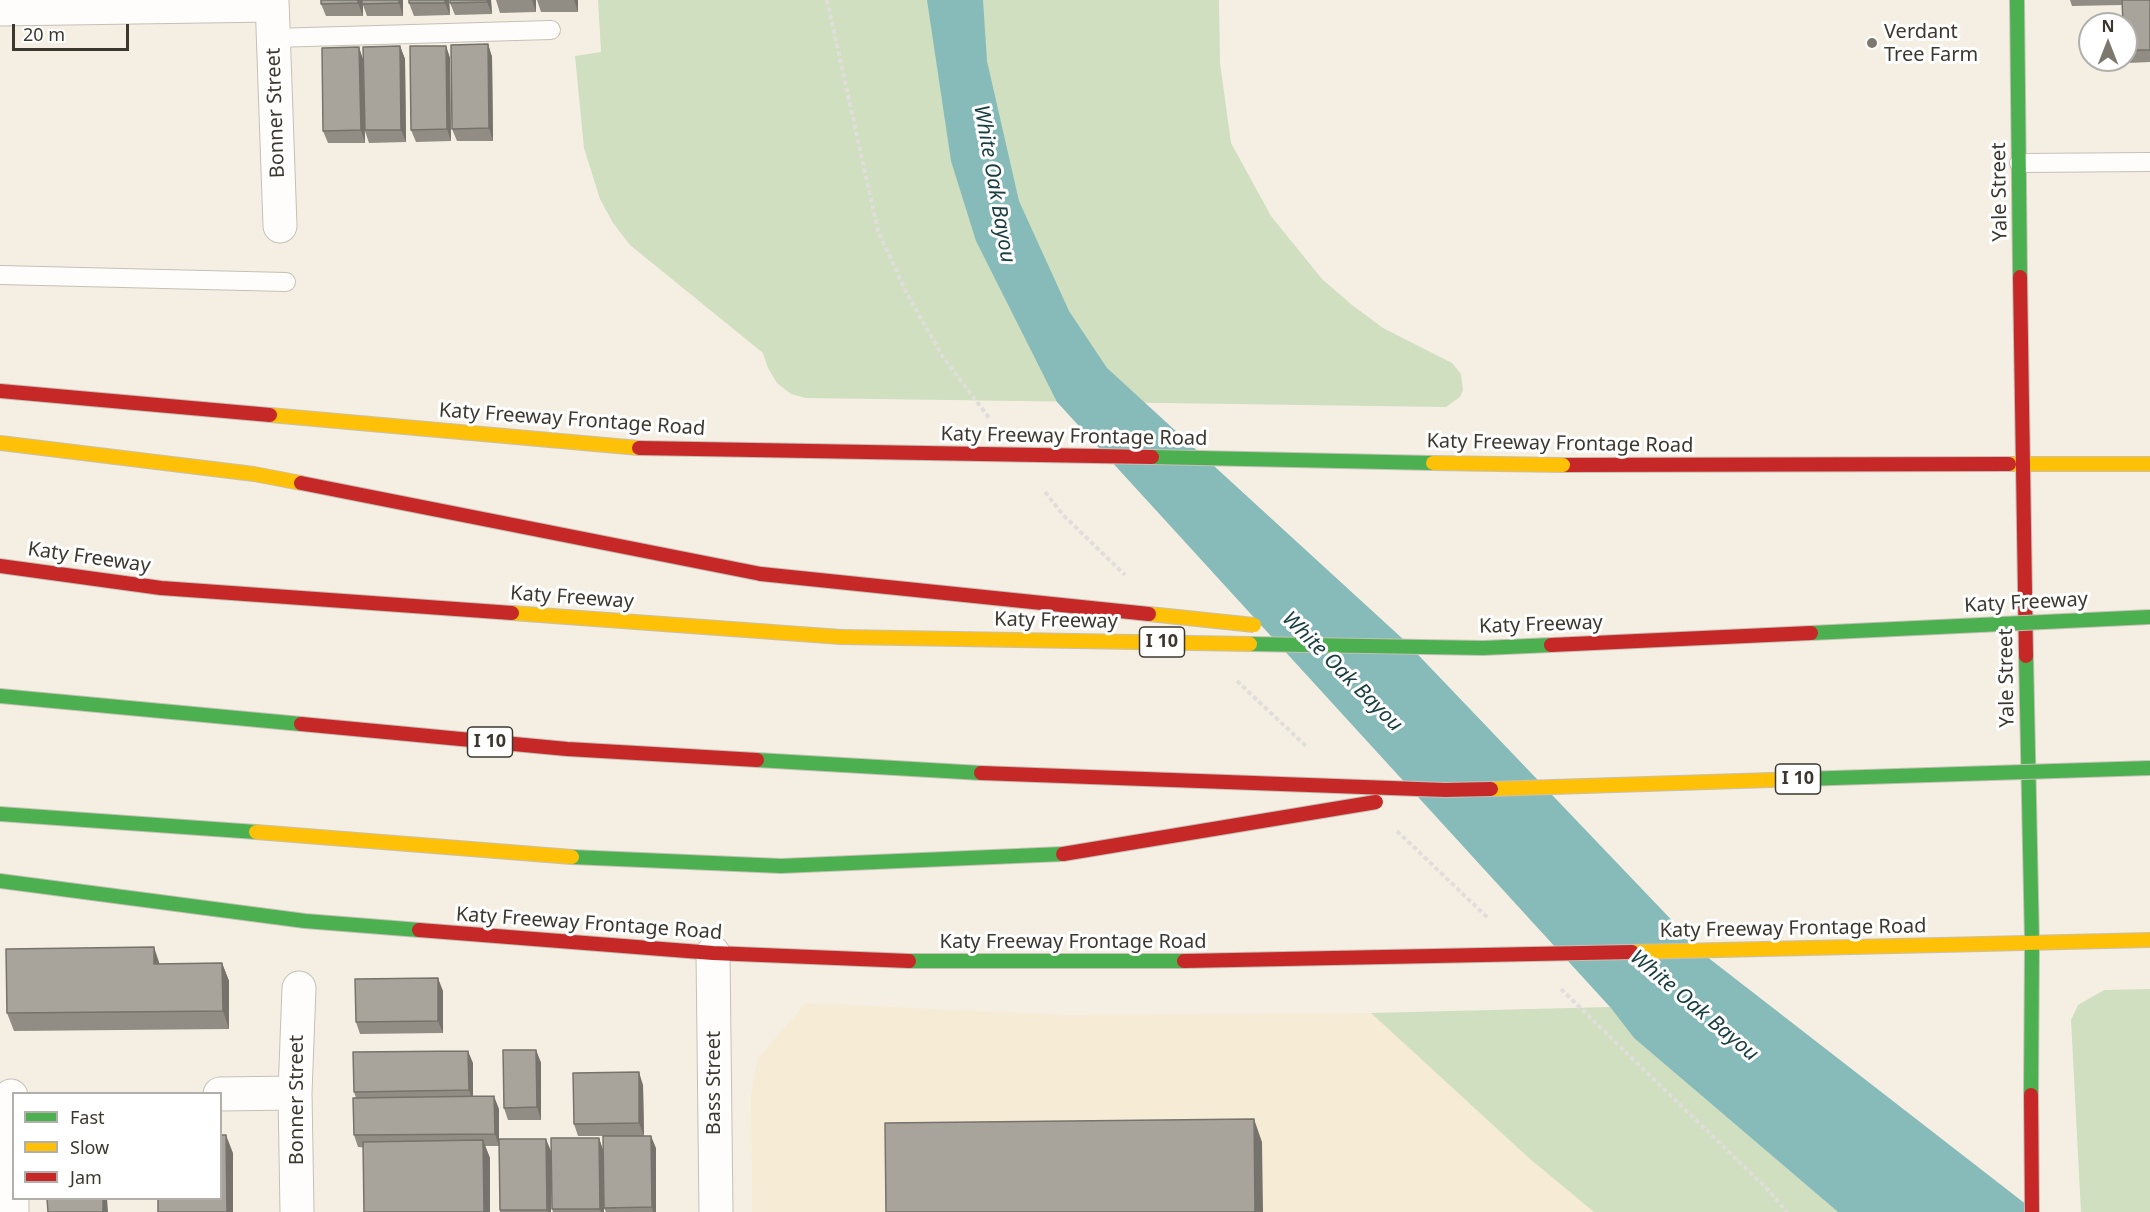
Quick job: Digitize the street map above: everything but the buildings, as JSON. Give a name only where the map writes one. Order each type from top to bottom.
[{"type":"main road","name":"Yale Street","points":[[2017,0],[2022,466],[2032,943],[2030,1050],[2032,1212]]},
{"type":"main road","name":"Katy Freeway Frontage Road","points":[[0,391],[639,448],[1563,465],[2150,464]]},
{"type":"main road","points":[[0,443],[254,474],[761,574],[1270,626]]},
{"type":"main road","name":"Katy Freeway","points":[[0,566],[161,588],[841,637],[1483,648],[2150,617]]},
{"type":"main road","points":[[1317,631],[1483,648]]},
{"type":"main road","name":"I 10","points":[[0,696],[567,749],[981,773],[1445,790],[2150,768]]},
{"type":"main road","points":[[0,814],[201,827],[512,854],[781,866],[1063,854],[1445,790]]},
{"type":"main road","name":"Katy Freeway Frontage Road","points":[[0,881],[305,921],[713,953],[948,962],[1184,962],[2150,940]]},
{"type":"street","points":[[0,9],[272,2]]},
{"type":"street","name":"Bonner Street","points":[[272,2],[280,226]]},
{"type":"street","name":"Bass Street","points":[[713,953],[717,1212]]},
{"type":"street","name":"Bonner Street","points":[[297,1212],[295,1093],[299,988]]},
{"type":"street","points":[[222,1094],[295,1093]]},
{"type":"street","points":[[8,1096],[12,1212]]},
{"type":"lane","points":[[273,38],[551,30]]},
{"type":"lane","points":[[2019,163],[2150,162]]},
{"type":"lane","points":[[0,275],[286,282]]},
{"type":"shaded area","points":[[806,1003],[1063,1015],[1371,1013],[1530,1159],[1594,1212],[752,1212],[751,1095],[757,1059]]},
{"type":"green space","points":[[598,0],[1219,0],[1220,63],[1231,143],[1271,216],[1322,279],[1352,305],[1383,328],[1452,363],[1461,374],[1463,390],[1460,397],[1446,407],[806,398],[791,394],[777,383],[768,368],[763,353],[630,245],[613,223],[600,199],[584,148],[575,56],[601,52]]},
{"type":"green space","points":[[2150,989],[2150,1212],[2081,1212],[2071,1020],[2078,1005],[2104,990]]},
{"type":"green space","points":[[1610,1007],[1634,1038],[1838,1212],[1594,1212],[1530,1159],[1371,1013]]},
{"type":"water","name":"White Oak Bayou","points":[[927,0],[983,0],[987,61],[1019,201],[1069,311],[1107,368],[1404,640],[1706,956],[2036,1212],[1838,1212],[1634,1038],[1610,1007],[1057,402],[976,241],[951,161]]},
{"type":"traffic: fast","points":[[2017,0],[2020,277]]},
{"type":"traffic: fast","points":[[1152,457],[1433,463]]},
{"type":"traffic: fast","points":[[1811,633],[2150,617]]},
{"type":"traffic: fast","points":[[1250,644],[1483,648],[1551,645]]},
{"type":"traffic: fast","points":[[2026,656],[2032,943],[2031,1095]]},
{"type":"traffic: fast","points":[[0,696],[301,724]]},
{"type":"traffic: fast","points":[[757,760],[981,773]]},
{"type":"traffic: fast","points":[[1802,779],[2150,768]]},
{"type":"traffic: fast","points":[[0,814],[256,832]]},
{"type":"traffic: fast","points":[[572,857],[781,866],[1063,854]]},
{"type":"traffic: fast","points":[[0,881],[305,921],[419,930]]},
{"type":"traffic: fast","points":[[909,961],[1184,961]]},
{"type":"traffic: slow","points":[[270,415],[639,448]]},
{"type":"traffic: slow","points":[[0,443],[254,474],[301,483]]},
{"type":"traffic: slow","points":[[1433,463],[1563,465]]},
{"type":"traffic: slow","points":[[2009,464],[2150,464]]},
{"type":"traffic: slow","points":[[512,613],[841,637]]},
{"type":"traffic: slow","points":[[1149,614],[1254,625]]},
{"type":"traffic: slow","points":[[841,637],[1250,644]]},
{"type":"traffic: slow","points":[[1491,789],[1802,779]]},
{"type":"traffic: slow","points":[[256,832],[572,857]]},
{"type":"traffic: slow","points":[[1940,945],[2150,940]]},
{"type":"traffic: slow","points":[[1632,952],[1940,945]]},
{"type":"traffic: jam","points":[[2020,277],[2026,656]]},
{"type":"traffic: jam","points":[[0,391],[270,415]]},
{"type":"traffic: jam","points":[[639,448],[1152,457]]},
{"type":"traffic: jam","points":[[1563,465],[2009,464]]},
{"type":"traffic: jam","points":[[301,483],[761,574]]},
{"type":"traffic: jam","points":[[0,566],[161,588],[512,613]]},
{"type":"traffic: jam","points":[[761,574],[1149,614]]},
{"type":"traffic: jam","points":[[1551,645],[1811,633]]},
{"type":"traffic: jam","points":[[301,724],[567,749],[757,760]]},
{"type":"traffic: jam","points":[[981,773],[1445,790],[1491,789]]},
{"type":"traffic: jam","points":[[1063,854],[1376,802]]},
{"type":"traffic: jam","points":[[419,930],[713,953],[909,961]]},
{"type":"traffic: jam","points":[[1184,961],[1632,952]]},
{"type":"traffic: jam","points":[[2031,1095],[2032,1212]]},
{"type":"place","name":"Verdant Tree Farm","points":[[1872,43]]}]
